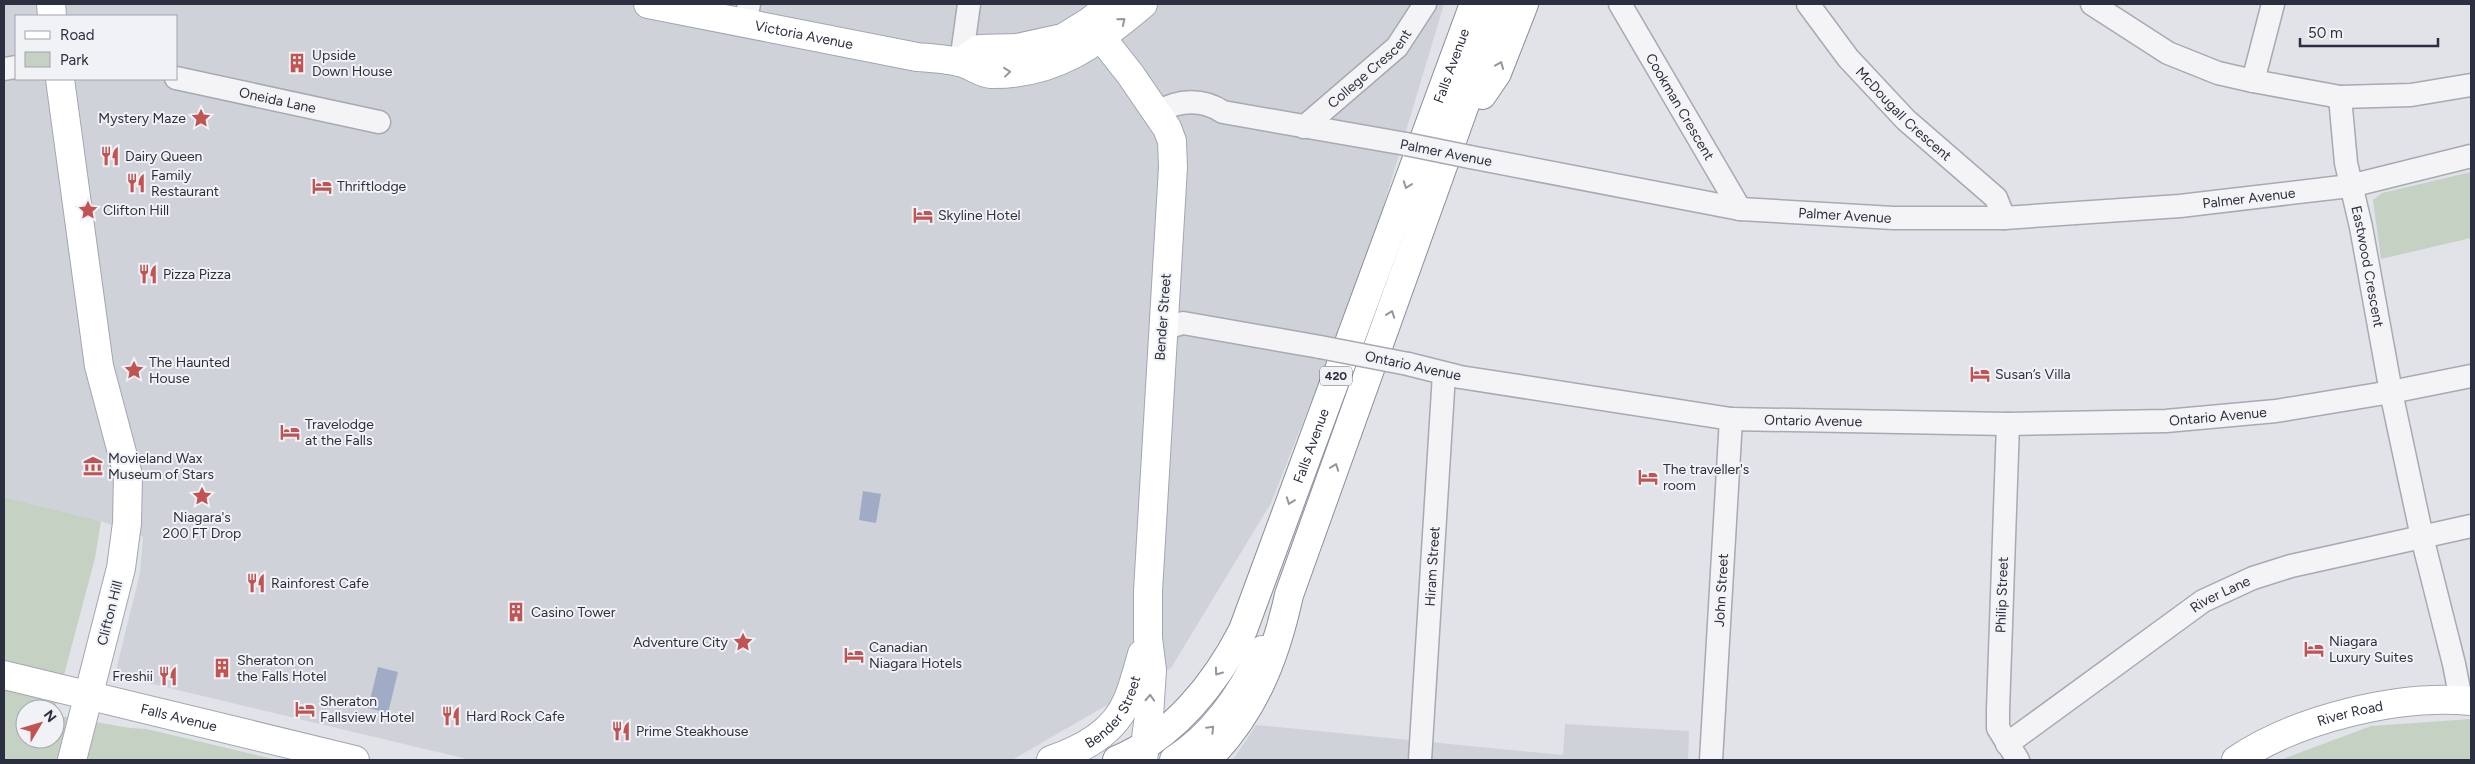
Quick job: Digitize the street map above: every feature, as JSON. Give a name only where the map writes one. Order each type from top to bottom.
[{"type":"main road","name":"Victoria Avenue","points":[[648,4],[747,14],[918,57],[960,62],[989,74],[1027,70],[1073,56],[1095,31],[1111,4]]},
{"type":"main road","name":"Victoria Avenue","points":[[1095,31],[1143,4]]},
{"type":"main road","points":[[1429,122],[1430,72],[1454,4]]},
{"type":"main road","name":"Falls Avenue","points":[[1117,760],[1143,753],[1193,703],[1220,669],[1242,630],[1474,4]]},
{"type":"main road","name":"Falls Avenue","points":[[1174,760],[1198,742],[1226,713],[1252,672],[1289,595],[1462,146],[1501,4]]},
{"type":"main road","points":[[1462,146],[1497,73],[1524,4]]},
{"type":"main road","name":"Bender Street","points":[[1095,31],[1157,112],[1172,141],[1173,168],[1152,493],[1148,638],[1152,670],[1149,716],[1143,753]]},
{"type":"main road","name":"Clifton Hill","points":[[60,80],[99,366],[128,475],[127,523],[123,554],[90,694],[72,760]]},
{"type":"main road","points":[[1207,760],[1223,750],[1255,698],[1281,630],[1289,595]]},
{"type":"main road","name":"Bender Street","points":[[1050,760],[1081,748],[1114,723],[1128,699],[1148,638]]},
{"type":"main road","name":"Falls Avenue","points":[[4,675],[90,694],[355,760]]},
{"type":"main road","name":"River Road","points":[[2236,760],[2297,730],[2325,720],[2419,700],[2466,700]]},
{"type":"street","points":[[960,62],[969,4]]},
{"type":"street","name":"College Crescent","points":[[1304,127],[1397,47],[1425,4]]},
{"type":"street","name":"Cookman Crescent","points":[[1620,4],[1740,209]]},
{"type":"street","name":"McDougall Crescent","points":[[1808,4],[1848,58],[1906,120],[1996,198],[2004,218]]},
{"type":"street","points":[[2092,4],[2168,53],[2218,73],[2253,81],[2340,97],[2412,95],[2471,85]]},
{"type":"street","points":[[2253,81],[2273,4]]},
{"type":"street","name":"Oneida Lane","points":[[178,78],[379,122]]},
{"type":"street","name":"Eastwood Crescent","points":[[2340,97],[2341,126],[2350,186],[2361,227],[2391,392],[2422,537],[2454,664],[2466,700]]},
{"type":"street","name":"Palmer Avenue","points":[[1157,112],[1171,104],[1210,103],[1224,112],[1304,127],[1406,144],[1462,146],[1740,209],[1893,218],[2004,218],[2180,206],[2350,186],[2471,156]]},
{"type":"street","name":"Ontario Avenue","points":[[1162,329],[1183,323],[1408,364],[1444,374],[1731,419],[2008,424],[2166,422],[2276,410],[2391,392],[2471,376]]},
{"type":"street","name":"Hiram Street","points":[[1420,760],[1444,374]]},
{"type":"street","name":"John Street","points":[[1711,760],[1731,419]]},
{"type":"street","name":"Philip Street","points":[[2008,424],[1998,728],[2012,752]]},
{"type":"street","name":"River Lane","points":[[2012,752],[2203,601],[2253,578],[2291,566],[2471,526]]},
{"type":"shaded area","points":[[4,4],[1444,4],[1368,258],[1271,503],[1171,668],[1012,760],[471,760],[119,676],[117,666],[140,573],[143,537],[101,521],[4,497]]},
{"type":"shaded area","points":[[1565,724],[1689,731],[1688,760],[1233,760],[1256,725],[1563,755]]},
{"type":"green space","points":[[2471,172],[2471,238],[2381,259],[2373,200],[2382,193]]},
{"type":"green space","points":[[4,497],[101,521],[95,558],[58,699],[15,699],[15,749],[65,749],[65,717],[130,728],[147,729],[277,760],[4,760]]},
{"type":"green space","points":[[2471,719],[2471,760],[2280,760],[2371,726]]},
{"type":"water","points":[[863,491],[881,494],[876,523],[859,520]]},
{"type":"water","points":[[378,667],[398,672],[388,713],[368,708]]},
{"type":"place","name":"Upside Down House","points":[[297,63]]},
{"type":"place","name":"Mystery Maze","points":[[201,118]]},
{"type":"place","name":"Dairy Queen","points":[[110,156]]},
{"type":"place","name":"Family Restaurant","points":[[136,183]]},
{"type":"place","name":"Thriftlodge","points":[[322,186]]},
{"type":"place","name":"Clifton Hill","points":[[88,210]]},
{"type":"place","name":"Skyline Hotel","points":[[923,215]]},
{"type":"place","name":"Pizza Pizza","points":[[148,274]]},
{"type":"place","name":"The Haunted House","points":[[134,370]]},
{"type":"place","name":"Susan’s Villa","points":[[1980,374]]},
{"type":"place","name":"Travelodge at the Falls","points":[[290,432]]},
{"type":"place","name":"Movieland Wax Museum of Stars","points":[[93,466]]},
{"type":"place","name":"The traveller's room","points":[[1648,477]]},
{"type":"place","name":"Niagara's 200 FT Drop","points":[[202,496]]},
{"type":"place","name":"Rainforest Cafe","points":[[256,583]]},
{"type":"place","name":"Casino Tower","points":[[516,612]]},
{"type":"place","name":"Adventure City","points":[[743,642]]},
{"type":"place","name":"Niagara Luxury Suites","points":[[2314,649]]},
{"type":"place","name":"Canadian Niagara Hotels","points":[[854,655]]},
{"type":"place","name":"Sheraton on the Falls Hotel","points":[[222,668]]},
{"type":"place","name":"Freshii","points":[[168,676]]},
{"type":"place","name":"Sheraton Fallsview Hotel","points":[[305,709]]},
{"type":"place","name":"Hard Rock Cafe","points":[[451,716]]},
{"type":"place","name":"Prime Steakhouse","points":[[621,731]]}]
